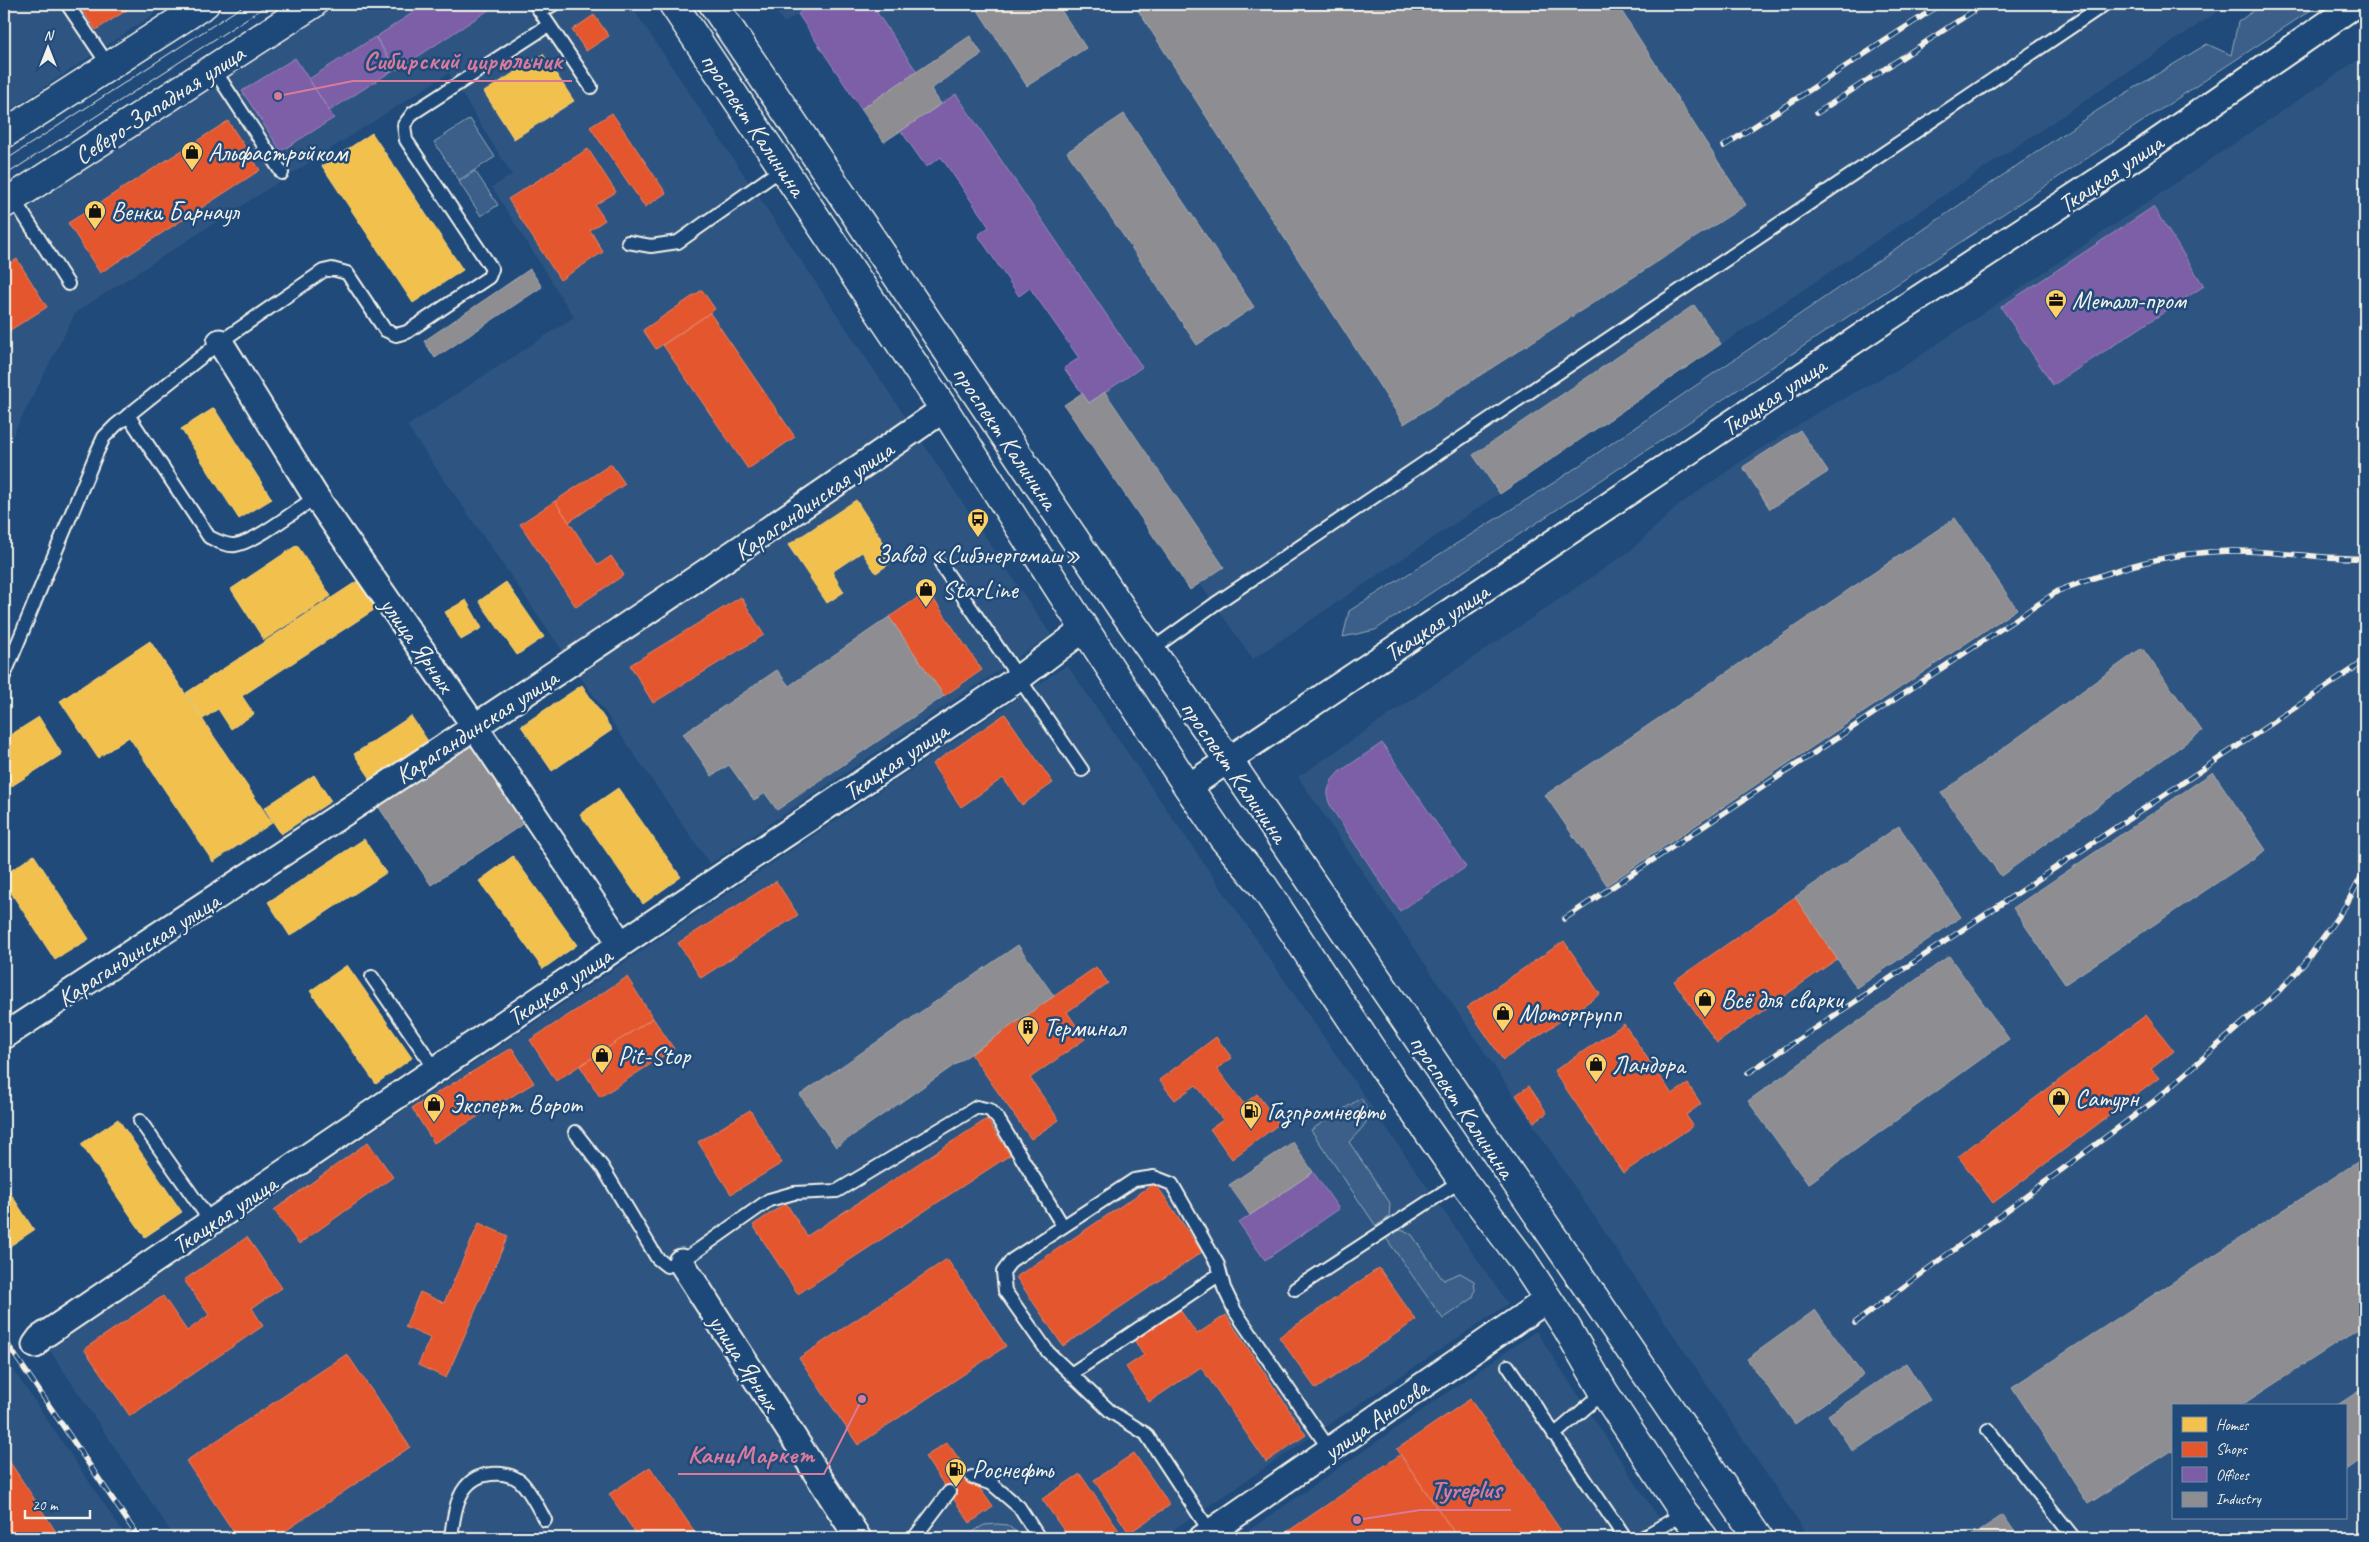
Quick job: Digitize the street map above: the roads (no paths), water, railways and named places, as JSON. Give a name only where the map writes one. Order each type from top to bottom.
[{"type":"main road","points":[[4,134],[205,4]]},
{"type":"main road","name":"Северо-Западная улица","points":[[8,201],[313,4]]},
{"type":"main road","name":"проспект Калинина","points":[[673,4],[944,410],[1188,787],[1223,838],[1264,887],[1389,1076],[1462,1180],[1521,1258],[1568,1328],[1604,1392],[1684,1514],[1704,1538]]},
{"type":"main road","name":"проспект Калинина","points":[[713,4],[1150,650],[1229,761],[1758,1538]]},
{"type":"main road","points":[[1084,629],[1122,608]]},
{"type":"main road","points":[[1548,1299],[1580,1279]]},
{"type":"street","name":"Ткацкая улица","points":[[1188,787],[1887,319],[2142,152],[2356,4]]},
{"type":"street","name":"улица Ярных","points":[[220,342],[316,497],[476,727],[621,944]]},
{"type":"street","name":"Карагандинская улица","points":[[4,1036],[476,727],[750,544],[944,410]]},
{"type":"street","name":"Ткацкая улица","points":[[35,1345],[40,1338],[621,944],[1019,678],[1084,629]]},
{"type":"street","name":"улица Ярных","points":[[681,1262],[858,1538]]},
{"type":"street","name":"улица Аносова","points":[[1209,1536],[1548,1299]]},
{"type":"lane","points":[[67,4],[109,66]]},
{"type":"lane","points":[[554,4],[538,8],[591,88]]},
{"type":"lane","points":[[1150,650],[1215,604],[2105,4]]},
{"type":"lane","points":[[4,676],[100,444],[104,437],[128,415],[220,342],[315,276],[332,269],[347,272],[385,330],[396,335],[407,332],[490,277],[492,269],[406,140],[404,125],[413,113],[549,25]]},
{"type":"lane","points":[[213,68],[282,173]]},
{"type":"lane","points":[[628,242],[651,246],[678,242],[784,168]]},
{"type":"lane","points":[[8,201],[68,284]]},
{"type":"lane","points":[[128,415],[209,537],[222,544],[235,545],[255,536],[316,497]]},
{"type":"lane","points":[[942,566],[1082,770]]},
{"type":"lane","points":[[372,977],[436,1070]]},
{"type":"lane","points":[[575,1132],[603,1168],[657,1258],[667,1266],[681,1262],[769,1200],[794,1192],[837,1191],[977,1107],[990,1110],[998,1119],[1063,1226]]},
{"type":"lane","points":[[140,1121],[211,1222]]},
{"type":"lane","points":[[1209,1536],[1146,1434],[1111,1412],[1048,1352],[1006,1291],[1003,1272],[1012,1260],[1134,1180],[1154,1177],[1172,1184],[1218,1265],[1224,1288],[1235,1312],[1330,1450]]},
{"type":"lane","points":[[1295,1289],[1462,1180]]},
{"type":"lane","points":[[1071,1374],[1220,1274]]},
{"type":"lane","points":[[1508,1366],[1625,1538]]},
{"type":"lane","points":[[1554,1435],[1604,1392]]},
{"type":"lane","points":[[1988,1430],[2074,1538]]},
{"type":"lane","points":[[451,1538],[454,1512],[465,1485],[480,1475],[508,1474],[521,1482],[545,1520]]},
{"type":"lane","points":[[972,1477],[992,1484],[1019,1507],[1039,1538]]},
{"type":"lane","points":[[914,1538],[949,1492]]},
{"type":"lane","points":[[1642,1538],[1684,1514]]},
{"type":"tram line","points":[[4,161],[246,4]]},
{"type":"tram line","points":[[4,176],[269,4]]},
{"type":"railway","points":[[1724,146],[1941,4]]},
{"type":"railway","points":[[1817,113],[1984,4]]},
{"type":"railway","points":[[1564,919],[2058,591],[2122,568],[2186,554],[2249,551],[2332,558],[2365,558]]},
{"type":"railway","points":[[1748,1073],[2365,661]]},
{"type":"railway","points":[[1855,1323],[2153,1102],[2277,993],[2304,964],[2346,905],[2365,870]]},
{"type":"railway","points":[[4,1339],[139,1538]]},
{"type":"place","name":"Сибирский цирюльник","points":[[278,96]]},
{"type":"place","name":"Альфастройком","points":[[192,171]]},
{"type":"place","name":"Венки Барнаул","points":[[95,230]]},
{"type":"place","name":"Металл-пром","points":[[2056,319]]},
{"type":"place","name":"Завод «Сибэнергомаш»","points":[[978,538]]},
{"type":"place","name":"StarLine","points":[[926,608]]},
{"type":"place","name":"Всё для сварки","points":[[1705,1018]]},
{"type":"place","name":"Моторгрупп","points":[[1503,1032]]},
{"type":"place","name":"Терминал","points":[[1028,1046]]},
{"type":"place","name":"Pit-Stop","points":[[602,1074]]},
{"type":"place","name":"Ландора","points":[[1596,1083]]},
{"type":"place","name":"Сатурн","points":[[2059,1117]]},
{"type":"place","name":"Эксперт Ворот","points":[[434,1123]]},
{"type":"place","name":"Газпромнефть","points":[[1251,1130]]},
{"type":"place","name":"КанцМаркет","points":[[862,1399]]},
{"type":"place","name":"Роснефть","points":[[956,1488]]},
{"type":"place","name":"Tyreplus","points":[[1357,1520]]}]
